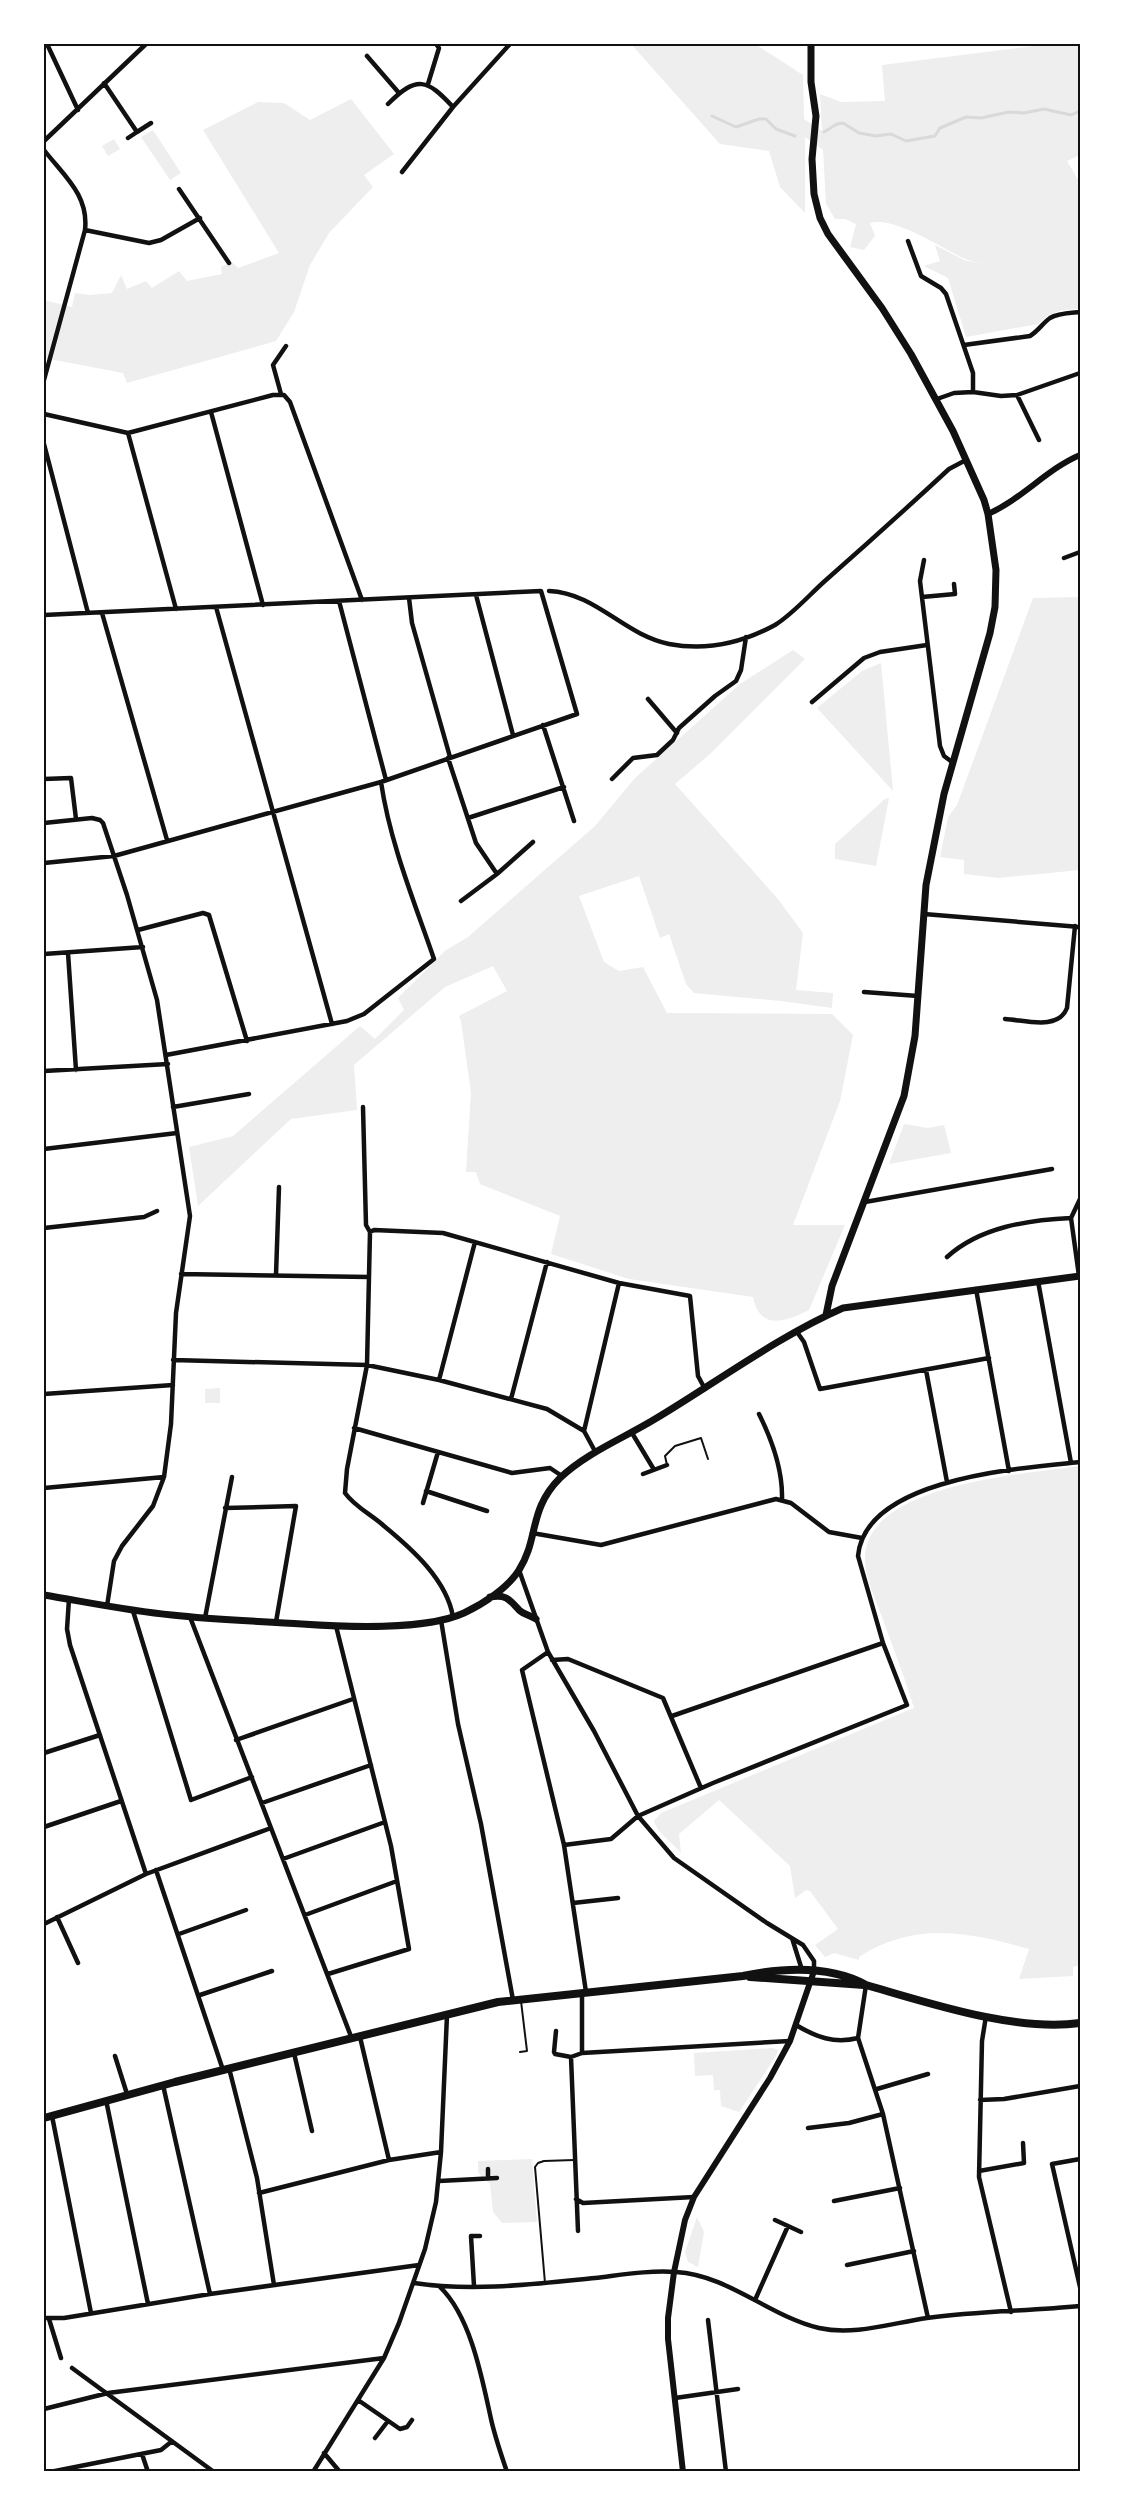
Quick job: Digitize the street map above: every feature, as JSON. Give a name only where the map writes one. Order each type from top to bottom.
[{"type":"main road","points":[[811,44],[811,82],[816,116],[812,145],[816,205],[828,234],[882,308],[937,399],[988,514],[996,570],[995,607],[990,633],[952,762],[926,885],[920,997],[904,1096],[827,1300],[826,1315]]},
{"type":"main road","points":[[44,1595],[133,1611],[336,1626],[382,1626],[453,1617],[507,1585],[519,1570],[539,1508],[562,1476],[596,1453],[826,1315],[843,1308],[1080,1276]]},
{"type":"main road","points":[[489,1597],[508,1598],[520,1611],[536,1619]]},
{"type":"main road","points":[[46,2117],[226,2069],[517,1999],[743,1976],[768,1971],[814,1971],[850,1977],[866,1985]]},
{"type":"main road","points":[[743,1976],[866,1985],[986,2016],[1039,2024],[1080,2023]]},
{"type":"street","points":[[55,44],[48,45],[78,110]]},
{"type":"street","points":[[44,141],[146,44]]},
{"type":"street","points":[[428,84],[439,48],[436,44]]},
{"type":"street","points":[[402,172],[453,107],[510,44]]},
{"type":"street","points":[[367,56],[399,93]]},
{"type":"street","points":[[104,83],[137,132]]},
{"type":"street","points":[[388,104],[399,93],[414,84],[428,84],[453,107]]},
{"type":"street","points":[[128,138],[151,123]]},
{"type":"street","points":[[44,150],[82,199],[87,215],[85,230],[44,380]]},
{"type":"street","points":[[179,189],[229,263]]},
{"type":"street","points":[[85,230],[149,243],[161,240],[200,218]]},
{"type":"street","points":[[908,241],[921,276],[941,288],[946,294],[973,374],[973,392]]},
{"type":"street","points":[[964,345],[1030,336],[1049,319],[1058,315],[1080,312]]},
{"type":"street","points":[[286,346],[273,365],[281,394],[290,402],[362,600]]},
{"type":"street","points":[[937,399],[954,393],[973,392],[1001,396],[1017,395],[1080,373]]},
{"type":"street","points":[[44,414],[128,433],[281,394]]},
{"type":"street","points":[[1017,395],[1039,440]]},
{"type":"street","points":[[211,412],[263,605]]},
{"type":"street","points":[[128,433],[176,609]]},
{"type":"street","points":[[44,444],[88,613]]},
{"type":"street","points":[[988,514],[1007,505],[1068,460],[1080,455]]},
{"type":"street","points":[[549,591],[578,596],[601,607],[632,629],[667,643],[711,646],[747,637],[776,624],[949,469],[966,460]]},
{"type":"street","points":[[1064,558],[1080,552]]},
{"type":"street","points":[[924,560],[920,581],[940,746],[944,756],[952,762]]},
{"type":"street","points":[[922,597],[955,594],[954,584]]},
{"type":"street","points":[[44,615],[541,591],[577,714],[384,781],[114,856],[44,863]]},
{"type":"street","points":[[476,595],[513,735]]},
{"type":"street","points":[[409,598],[412,623],[468,818],[479,849],[497,874]]},
{"type":"street","points":[[166,1055],[332,1024],[364,1014],[434,959],[385,809],[384,781],[339,601]]},
{"type":"street","points":[[216,607],[332,1024]]},
{"type":"street","points":[[102,613],[167,840]]},
{"type":"street","points":[[612,778],[633,758],[657,755],[715,696],[736,681],[741,670],[747,637]]},
{"type":"street","points":[[812,702],[864,658],[880,652],[927,645]]},
{"type":"street","points":[[648,699],[677,733]]},
{"type":"street","points":[[543,725],[574,821]]},
{"type":"street","points":[[44,779],[71,778],[76,819]]},
{"type":"street","points":[[468,818],[564,787]]},
{"type":"street","points":[[44,823],[92,818],[102,821],[138,930],[157,1000],[190,1216],[176,1313],[170,1433],[164,1477],[153,1506],[122,1546],[114,1561],[107,1606]]},
{"type":"street","points":[[461,901],[497,874],[533,842]]},
{"type":"street","points":[[138,930],[203,913],[208,915],[246,1041]]},
{"type":"street","points":[[924,914],[1078,927],[1067,1008],[1064,1015],[1057,1021],[1048,1022],[1005,1019]]},
{"type":"street","points":[[44,954],[142,947]]},
{"type":"street","points":[[68,953],[76,1070]]},
{"type":"street","points":[[864,992],[920,997]]},
{"type":"street","points":[[44,1071],[168,1064]]},
{"type":"street","points":[[235,1088],[237,1096]]},
{"type":"street","points":[[173,1107],[249,1094]]},
{"type":"street","points":[[363,1107],[366,1226],[369,1232],[367,1365],[354,1428],[345,1491],[355,1504],[385,1526],[432,1573],[444,1591],[453,1617]]},
{"type":"street","points":[[44,1149],[177,1133]]},
{"type":"street","points":[[865,1202],[1052,1169]]},
{"type":"street","points":[[276,1275],[279,1187]]},
{"type":"street","points":[[1080,1199],[1071,1218],[1080,1276]]},
{"type":"street","points":[[44,1228],[144,1217],[157,1210]]},
{"type":"street","points":[[947,1257],[958,1247],[998,1229],[1036,1219],[1071,1218]]},
{"type":"street","points":[[369,1232],[374,1230],[439,1233],[619,1283],[690,1296],[698,1377],[705,1389]]},
{"type":"street","points":[[439,1380],[475,1242]]},
{"type":"street","points":[[511,1399],[547,1262]]},
{"type":"street","points":[[181,1274],[369,1277]]},
{"type":"street","points":[[1038,1281],[1071,1463]]},
{"type":"street","points":[[584,1431],[619,1283]]},
{"type":"street","points":[[976,1289],[1009,1471]]},
{"type":"street","points":[[797,1332],[804,1342],[820,1389],[988,1358]]},
{"type":"street","points":[[173,1360],[367,1365],[439,1380],[547,1409],[584,1431],[596,1453]]},
{"type":"street","points":[[924,1370],[947,1482]]},
{"type":"street","points":[[44,1394],[173,1385]]},
{"type":"street","points":[[759,1414],[776,1460],[781,1480],[782,1500]]},
{"type":"street","points":[[354,1428],[512,1473],[550,1468],[562,1476]]},
{"type":"street","points":[[632,1433],[653,1468]]},
{"type":"street","points":[[423,1503],[438,1452]]},
{"type":"street","points":[[564,1845],[611,1839],[638,1816],[701,1788],[907,1705],[883,1643],[858,1556],[861,1538],[877,1518],[894,1504],[913,1494],[947,1482],[1080,1462]]},
{"type":"street","points":[[643,1474],[653,1468],[667,1465]]},
{"type":"street","points":[[44,1488],[164,1477]]},
{"type":"street","points":[[205,1618],[232,1477]]},
{"type":"street","points":[[426,1491],[487,1511]]},
{"type":"street","points":[[532,1533],[601,1545],[767,1500],[782,1500],[791,1503],[829,1532],[861,1538]]},
{"type":"street","points":[[225,1508],[296,1506],[276,1622]]},
{"type":"street","points":[[519,1570],[548,1652],[594,1731],[638,1816],[674,1858],[803,1945],[812,1957],[814,1971],[808,1980],[790,2040],[770,2078],[694,2197],[685,2220],[674,2272],[668,2318],[668,2339],[683,2472]]},
{"type":"street","points":[[69,1599],[67,1629],[70,1645],[146,1874]]},
{"type":"street","points":[[133,1611],[191,1800],[252,1777]]},
{"type":"street","points":[[190,1617],[328,1974],[356,2038],[388,2160]]},
{"type":"street","points":[[441,1620],[458,1724],[517,1999]]},
{"type":"street","points":[[328,1974],[409,1949],[385,1822],[336,1626]]},
{"type":"street","points":[[672,1716],[883,1643]]},
{"type":"street","points":[[548,1652],[522,1670],[564,1845],[584,1992],[582,2053]]},
{"type":"street","points":[[552,1660],[568,1659],[663,1698],[701,1788]]},
{"type":"street","points":[[236,1740],[353,1699]]},
{"type":"street","points":[[44,1753],[100,1735]]},
{"type":"street","points":[[262,1803],[371,1765]]},
{"type":"street","points":[[44,1827],[120,1801]]},
{"type":"street","points":[[283,1859],[385,1822]]},
{"type":"street","points":[[44,1924],[146,1874],[271,1828]]},
{"type":"street","points":[[156,1870],[226,2069],[255,2170],[274,2285]]},
{"type":"street","points":[[305,1915],[397,1881]]},
{"type":"street","points":[[573,1903],[618,1898]]},
{"type":"street","points":[[179,1934],[246,1910]]},
{"type":"street","points":[[57,1917],[78,1963]]},
{"type":"street","points":[[792,1938],[802,1971],[808,1980]]},
{"type":"street","points":[[200,1995],[272,1971]]},
{"type":"street","points":[[866,1985],[858,2038],[877,2089],[928,2318]]},
{"type":"street","points":[[313,2472],[384,2358],[414,2283],[436,2202],[439,2181],[447,2015]]},
{"type":"street","points":[[986,2016],[982,2041],[980,2184],[1011,2312]]},
{"type":"street","points":[[796,2025],[826,2040],[858,2038]]},
{"type":"street","points":[[556,2031],[555,2054],[571,2057],[582,2053],[790,2040]]},
{"type":"street","points":[[294,2053],[312,2131]]},
{"type":"street","points":[[115,2056],[128,2094]]},
{"type":"street","points":[[571,2057],[578,2231]]},
{"type":"street","points":[[877,2089],[928,2074]]},
{"type":"street","points":[[163,2085],[210,2294]]},
{"type":"street","points":[[980,2100],[1004,2099],[1080,2086]]},
{"type":"street","points":[[106,2100],[148,2304]]},
{"type":"street","points":[[808,2128],[849,2123],[883,2114]]},
{"type":"street","points":[[46,2117],[91,2313]]},
{"type":"street","points":[[979,2171],[1024,2163],[1023,2143]]},
{"type":"street","points":[[259,2193],[388,2160],[441,2152]]},
{"type":"street","points":[[1080,2159],[1052,2164],[1080,2288]]},
{"type":"street","points":[[488,2169],[488,2178]]},
{"type":"street","points":[[439,2181],[497,2178]]},
{"type":"street","points":[[834,2201],[900,2188]]},
{"type":"street","points":[[576,2199],[583,2203],[694,2197]]},
{"type":"street","points":[[775,2220],[801,2232]]},
{"type":"street","points":[[755,2300],[788,2226]]},
{"type":"street","points":[[474,2286],[471,2236],[480,2236]]},
{"type":"street","points":[[847,2265],[914,2251]]},
{"type":"street","points":[[61,2358],[46,2318],[419,2265]]},
{"type":"street","points":[[414,2283],[440,2287],[545,2283],[674,2272],[707,2279],[800,2321],[818,2328],[836,2331],[928,2318],[1080,2306]]},
{"type":"street","points":[[440,2287],[453,2304],[475,2352],[496,2438],[507,2472]]},
{"type":"street","points":[[708,2320],[726,2472]]},
{"type":"street","points":[[44,2409],[108,2393],[384,2358]]},
{"type":"street","points":[[72,2368],[214,2472]]},
{"type":"street","points":[[675,2398],[738,2390]]},
{"type":"street","points":[[358,2400],[400,2429],[407,2427],[412,2420]]},
{"type":"street","points":[[375,2438],[388,2421]]},
{"type":"street","points":[[50,2472],[161,2450],[171,2442]]},
{"type":"street","points":[[324,2453],[340,2472]]},
{"type":"street","points":[[142,2454],[148,2472]]},
{"type":"street","points":[[86,2464],[88,2472]]},
{"type":"lane","points":[[667,1465],[665,1456],[675,1446],[701,1438],[708,1459]]},
{"type":"lane","points":[[517,1999],[527,2051],[520,2052]]},
{"type":"lane","points":[[545,2283],[535,2167],[544,2161],[574,2160]]},
{"type":"shaded area","points":[[631,44],[755,44],[803,75],[804,119],[822,131],[820,94],[841,102],[885,101],[882,65],[1049,44],[1080,44],[1080,155],[1067,161],[1080,183],[1080,309],[1062,310],[1049,315],[1038,324],[966,337],[948,278],[924,266],[940,261],[935,245],[964,260],[986,265],[963,258],[904,228],[880,222],[870,223],[875,236],[864,250],[850,247],[856,224],[845,219],[835,219],[826,204],[823,150],[805,137],[805,213],[780,187],[769,151],[720,144]]},
{"type":"shaded area","points":[[351,99],[394,154],[364,175],[373,187],[329,233],[310,265],[294,312],[276,341],[127,383],[123,373],[44,358],[44,300],[72,307],[75,293],[90,295],[112,293],[121,275],[127,289],[146,281],[152,288],[179,271],[187,281],[222,274],[221,267],[232,262],[238,268],[279,253],[203,130],[258,102],[284,103],[310,120]]},
{"type":"shaded area","points":[[153,130],[181,173],[170,180],[141,137]]},
{"type":"shaded area","points":[[114,139],[120,149],[108,156],[102,146]]},
{"type":"shaded area","points":[[1080,597],[1080,870],[999,878],[964,874],[964,860],[940,857],[948,817],[957,805],[1033,598]]},
{"type":"shaded area","points":[[793,650],[805,659],[709,755],[675,784],[778,899],[803,933],[796,990],[833,993],[832,1008],[694,993],[686,984],[669,934],[660,938],[639,876],[579,896],[604,962],[619,971],[643,967],[667,1013],[832,1014],[853,1035],[840,1101],[793,1225],[845,1225],[809,1310],[792,1318],[775,1321],[762,1315],[753,1297],[629,1279],[551,1254],[560,1216],[480,1184],[476,1172],[466,1172],[471,1093],[459,1016],[507,991],[493,966],[445,987],[354,1065],[357,1110],[291,1119],[198,1206],[189,1147],[233,1136],[360,1026],[375,1039],[404,1010],[398,998],[446,950],[468,937],[595,826],[635,778],[740,684]]},
{"type":"shaded area","points":[[881,663],[893,791],[817,708],[862,671]]},
{"type":"shaded area","points":[[889,798],[876,866],[835,859],[835,844],[885,799]]},
{"type":"shaded area","points":[[904,1124],[928,1128],[944,1125],[951,1153],[889,1164]]},
{"type":"shaded area","points":[[220,1388],[220,1403],[205,1403],[205,1389]]},
{"type":"shaded area","points":[[1080,1466],[1080,1965],[1073,1967],[1073,1976],[1019,1979],[1029,1949],[985,1938],[942,1933],[900,1938],[859,1957],[859,1960],[834,1953],[825,1957],[815,1945],[838,1929],[810,1891],[806,1890],[795,1898],[790,1866],[719,1800],[679,1834],[681,1853],[658,1830],[654,1821],[661,1813],[914,1708],[869,1583],[865,1563],[873,1532],[893,1512],[921,1498],[954,1487],[1025,1473]]},
{"type":"shaded area","points":[[773,2048],[778,2050],[776,2056],[739,2112],[721,2106],[720,2090],[714,2090],[713,2075],[695,2076],[694,2053]]},
{"type":"shaded area","points":[[532,2159],[537,2222],[502,2223],[493,2212],[490,2184],[478,2173],[478,2161]]},
{"type":"shaded area","points":[[697,2217],[704,2232],[698,2267],[688,2262],[685,2252]]},
{"type":"waterway","points":[[824,132],[843,123],[859,133],[876,136],[891,134],[906,141],[935,136],[940,128],[966,117],[981,118],[1009,112],[1024,113],[1044,109],[1071,115],[1080,111]]},
{"type":"waterway","points":[[712,116],[736,127],[759,119],[766,119],[776,129],[795,136]]}]
